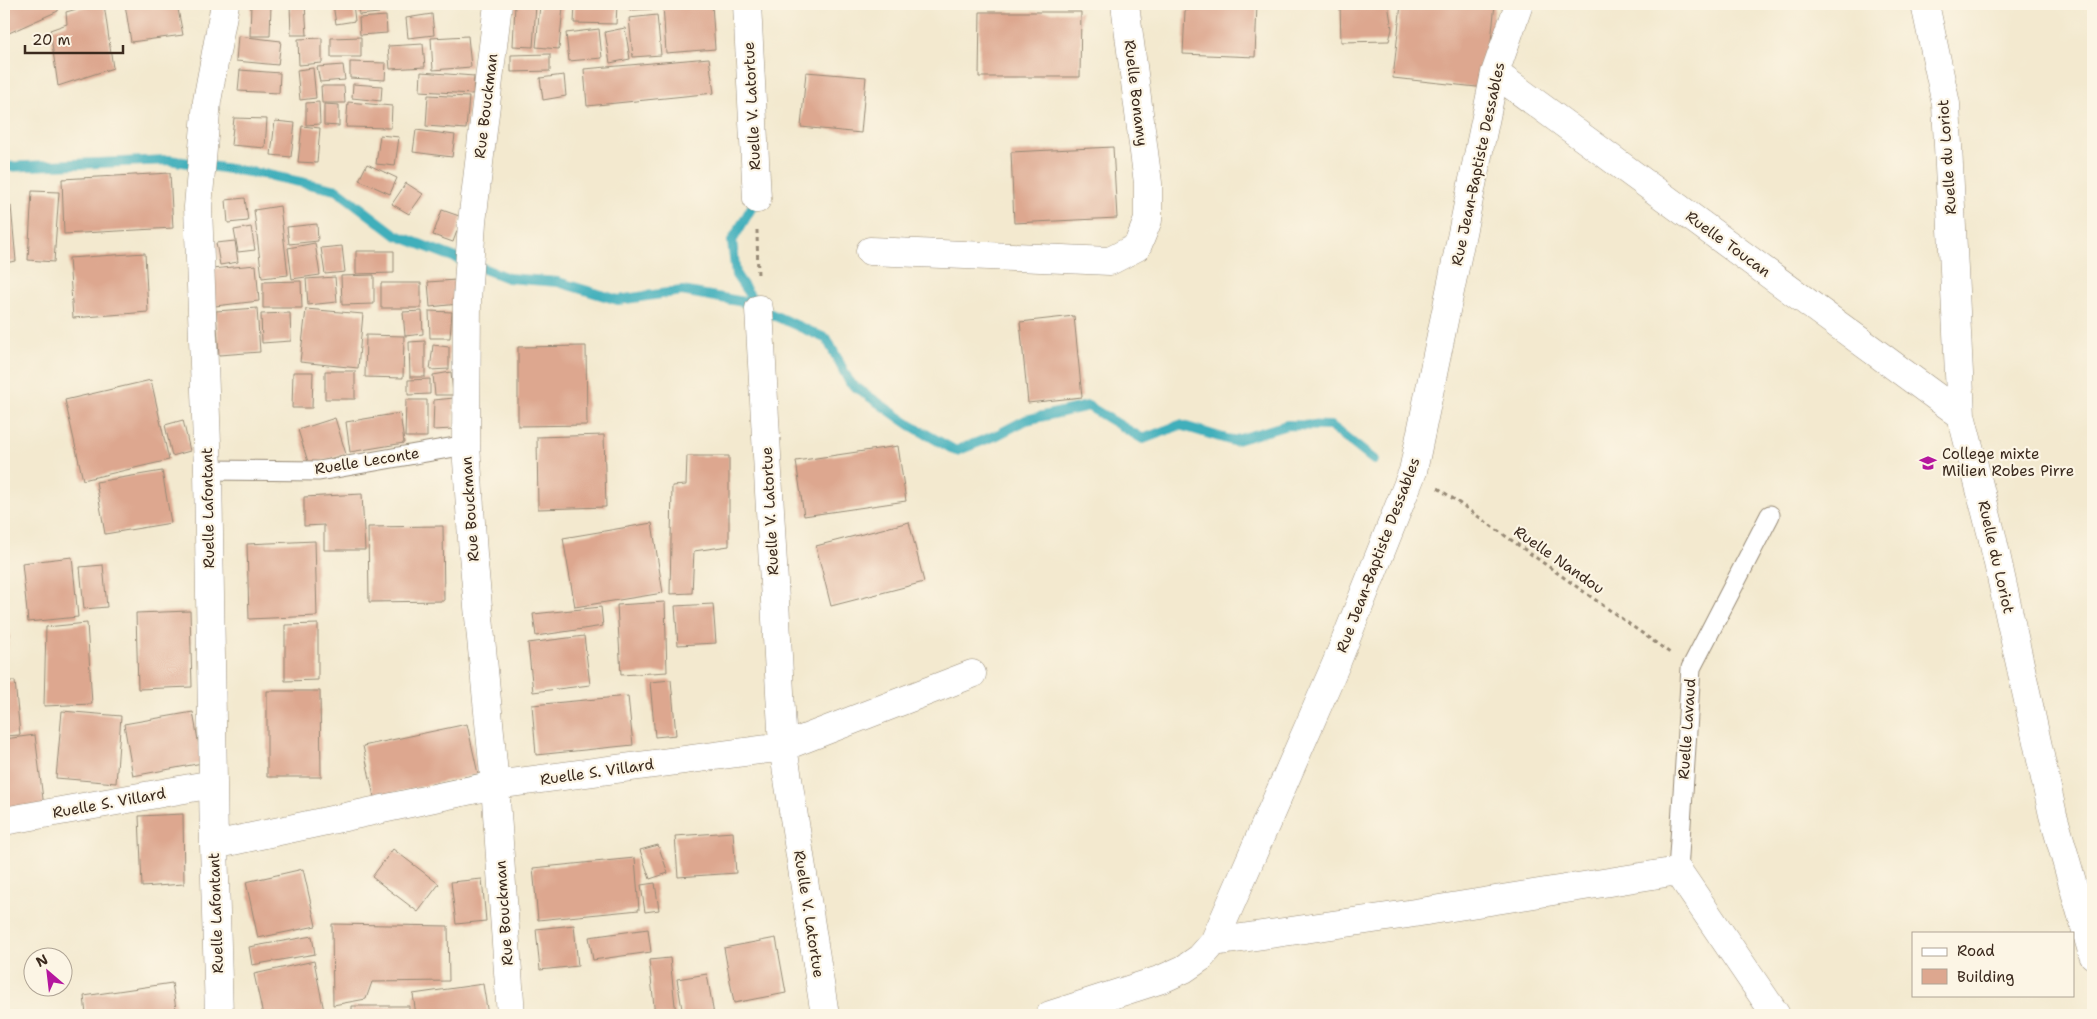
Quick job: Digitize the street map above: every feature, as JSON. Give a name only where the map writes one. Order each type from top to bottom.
[{"type":"street","name":"Ruelle Lafontant","points":[[219,1015],[214,846],[208,470],[198,207],[207,101],[225,4]]},
{"type":"street","name":"Rue Bouckman","points":[[498,4],[472,222],[467,300],[466,445],[473,554],[494,785],[511,1015]]},
{"type":"street","name":"Ruelle V. Latortue","points":[[747,4],[757,199]]},
{"type":"street","name":"Ruelle Bonamy","points":[[870,251],[1110,262],[1137,247],[1148,220],[1148,183],[1125,4]]},
{"type":"street","name":"Rue Jean-Baptiste Dessables","points":[[1050,1015],[1162,979],[1184,969],[1200,958],[1214,942],[1336,664],[1413,471],[1495,74],[1519,4]]},
{"type":"street","name":"Ruelle du Loriot","points":[[1925,4],[1946,104],[1961,414],[1992,536],[2053,815],[2093,955]]},
{"type":"street","name":"Ruelle Toucan","points":[[1495,74],[1961,414]]},
{"type":"street","name":"Ruelle V. Latortue","points":[[759,309],[783,747],[825,1015]]},
{"type":"street","name":"Ruelle S. Villard","points":[[214,846],[494,785],[783,747],[972,674]]},
{"type":"street","name":"Ruelle S. Villard","points":[[4,821],[213,784]]},
{"type":"street","points":[[1214,942],[1408,914],[1678,871],[1776,1015]]},
{"type":"lane","name":"Ruelle Leconte","points":[[208,470],[319,471],[466,445]]},
{"type":"lane","name":"Ruelle Lavaud","points":[[1678,871],[1691,668],[1770,515]]},
{"type":"path","points":[[757,199],[759,309]]},
{"type":"path","name":"Ruelle Nandou","points":[[1413,471],[1691,668]]},
{"type":"building","points":[[4,4],[59,4],[58,11],[9,33],[4,20]]},
{"type":"building","points":[[95,4],[104,4],[113,68],[58,86],[50,30],[67,24],[66,12]]},
{"type":"building","points":[[125,4],[177,4],[183,35],[131,42]]},
{"type":"building","points":[[251,4],[271,4],[270,36],[250,36]]},
{"type":"building","points":[[290,4],[305,4],[307,35],[291,35]]},
{"type":"building","points":[[333,4],[353,4],[355,21],[336,24]]},
{"type":"building","points":[[358,4],[378,4],[379,13],[359,15]]},
{"type":"building","points":[[575,4],[617,4],[616,24],[574,23]]},
{"type":"building","points":[[629,4],[651,4],[652,9],[630,10]]},
{"type":"building","points":[[663,4],[712,4],[715,49],[666,53]]},
{"type":"building","points":[[1191,4],[1257,4],[1255,57],[1183,54],[1185,11],[1193,8]]},
{"type":"building","points":[[1340,4],[1388,4],[1392,29],[1389,41],[1341,42]]},
{"type":"building","points":[[1401,4],[1495,4],[1486,88],[1393,78]]},
{"type":"building","points":[[515,5],[536,5],[533,47],[513,46]]},
{"type":"building","points":[[540,5],[563,7],[559,49],[536,47]]},
{"type":"building","points":[[980,12],[1081,12],[1080,77],[979,77]]},
{"type":"building","points":[[432,14],[434,35],[408,38],[406,18]]},
{"type":"building","points":[[657,15],[661,55],[633,57],[629,18]]},
{"type":"building","points":[[386,16],[387,33],[360,35],[359,18]]},
{"type":"building","points":[[625,28],[630,59],[610,63],[605,32]]},
{"type":"building","points":[[599,29],[602,58],[569,61],[566,33]]},
{"type":"building","points":[[238,36],[281,41],[278,65],[236,61]]},
{"type":"building","points":[[468,36],[471,67],[433,70],[431,38]]},
{"type":"building","points":[[361,37],[361,57],[331,57],[331,38]]},
{"type":"building","points":[[322,38],[322,63],[299,65],[298,39]]},
{"type":"building","points":[[423,44],[425,67],[390,69],[388,46]]},
{"type":"building","points":[[550,54],[550,71],[511,72],[511,55]]},
{"type":"building","points":[[709,58],[714,93],[587,106],[584,69]]},
{"type":"building","points":[[350,62],[386,63],[385,80],[350,78]]},
{"type":"building","points":[[343,65],[345,80],[320,82],[317,67]]},
{"type":"building","points":[[313,68],[316,98],[300,100],[297,70]]},
{"type":"building","points":[[240,70],[280,73],[279,93],[238,91]]},
{"type":"building","points":[[421,72],[474,76],[473,94],[420,91]]},
{"type":"building","points":[[806,72],[866,77],[861,133],[801,127]]},
{"type":"building","points":[[564,75],[566,96],[543,100],[540,78]]},
{"type":"building","points":[[353,84],[382,86],[381,101],[352,98]]},
{"type":"building","points":[[321,86],[344,86],[345,103],[322,103]]},
{"type":"building","points":[[428,95],[469,97],[466,129],[426,126]]},
{"type":"building","points":[[319,102],[320,124],[306,125],[306,103]]},
{"type":"building","points":[[348,102],[392,106],[391,128],[346,127]]},
{"type":"building","points":[[324,104],[339,105],[339,126],[324,125]]},
{"type":"building","points":[[234,118],[267,119],[265,148],[231,145]]},
{"type":"building","points":[[275,121],[295,123],[291,157],[271,155]]},
{"type":"building","points":[[302,126],[320,128],[317,163],[298,162]]},
{"type":"building","points":[[416,130],[455,135],[452,157],[413,152]]},
{"type":"building","points":[[380,135],[399,137],[395,166],[376,164]]},
{"type":"building","points":[[1113,147],[1117,218],[1014,223],[1011,152]]},
{"type":"building","points":[[367,164],[397,178],[390,194],[359,180]]},
{"type":"building","points":[[170,173],[173,228],[64,234],[62,179]]},
{"type":"building","points":[[406,183],[423,194],[409,214],[392,204]]},
{"type":"building","points":[[32,191],[59,192],[54,262],[28,260]]},
{"type":"building","points":[[245,198],[248,221],[228,223],[226,200]]},
{"type":"building","points":[[11,206],[16,261],[4,263],[4,207]]},
{"type":"building","points":[[280,206],[288,275],[262,278],[254,210]]},
{"type":"building","points":[[442,210],[462,217],[453,242],[433,235]]},
{"type":"building","points":[[317,224],[318,241],[289,244],[287,227]]},
{"type":"building","points":[[251,227],[255,250],[238,252],[234,230]]},
{"type":"building","points":[[235,241],[238,262],[220,265],[216,243]]},
{"type":"building","points":[[315,243],[320,275],[292,279],[288,248]]},
{"type":"building","points":[[342,246],[345,272],[325,274],[321,248]]},
{"type":"building","points":[[356,251],[394,251],[394,273],[356,274]]},
{"type":"building","points":[[145,253],[148,312],[73,318],[69,258]]},
{"type":"building","points":[[256,265],[259,301],[215,306],[211,269]]},
{"type":"building","points":[[374,275],[374,304],[342,305],[341,276]]},
{"type":"building","points":[[335,277],[337,302],[308,305],[306,279]]},
{"type":"building","points":[[456,280],[458,304],[430,307],[428,282]]},
{"type":"building","points":[[301,281],[302,308],[263,308],[263,282]]},
{"type":"building","points":[[381,283],[421,283],[421,308],[381,308]]},
{"type":"building","points":[[257,308],[260,352],[219,355],[216,311]]},
{"type":"building","points":[[306,309],[363,314],[358,368],[300,362]]},
{"type":"building","points":[[422,311],[423,334],[405,336],[403,312]]},
{"type":"building","points":[[429,311],[452,312],[450,338],[430,338]]},
{"type":"building","points":[[290,313],[291,341],[262,343],[261,314]]},
{"type":"building","points":[[1074,316],[1082,397],[1028,403],[1020,322]]},
{"type":"building","points":[[366,335],[404,336],[403,378],[365,377]]},
{"type":"building","points":[[425,341],[425,377],[410,377],[409,342]]},
{"type":"building","points":[[433,345],[449,347],[449,369],[430,370]]},
{"type":"building","points":[[586,346],[587,425],[518,426],[518,347]]},
{"type":"building","points":[[325,371],[355,371],[355,399],[325,399]]},
{"type":"building","points":[[293,372],[313,372],[312,408],[292,408]]},
{"type":"building","points":[[451,372],[453,395],[435,395],[433,375]]},
{"type":"building","points":[[430,379],[430,394],[408,395],[408,380]]},
{"type":"building","points":[[151,380],[169,460],[83,480],[65,400]]},
{"type":"building","points":[[454,398],[453,429],[433,430],[434,400]]},
{"type":"building","points":[[406,400],[427,400],[427,437],[405,437]]},
{"type":"building","points":[[400,413],[404,443],[350,452],[346,422]]},
{"type":"building","points":[[335,418],[346,454],[309,465],[298,430]]},
{"type":"building","points":[[183,420],[190,451],[172,456],[165,425]]},
{"type":"building","points":[[604,435],[606,507],[538,509],[537,437]]},
{"type":"building","points":[[898,446],[906,501],[804,516],[796,461]]},
{"type":"building","points":[[687,456],[729,456],[729,546],[694,551],[692,593],[670,594],[672,486],[686,485]]},
{"type":"building","points":[[162,471],[171,523],[105,534],[96,482]]},
{"type":"building","points":[[362,494],[365,550],[324,550],[324,525],[304,526],[304,497]]},
{"type":"building","points":[[909,522],[924,582],[831,606],[816,546]]},
{"type":"building","points":[[652,523],[663,593],[575,607],[563,538]]},
{"type":"building","points":[[443,526],[444,601],[369,602],[368,527]]},
{"type":"building","points":[[315,541],[317,616],[249,619],[247,544]]},
{"type":"building","points":[[72,557],[78,617],[28,622],[22,563]]},
{"type":"building","points":[[103,565],[107,607],[84,609],[80,567]]},
{"type":"building","points":[[665,602],[667,672],[621,675],[617,605]]},
{"type":"building","points":[[713,604],[716,643],[678,645],[675,606]]},
{"type":"building","points":[[601,607],[603,626],[536,636],[533,614]]},
{"type":"building","points":[[190,611],[192,687],[138,689],[136,613]]},
{"type":"building","points":[[87,623],[92,704],[44,706],[46,627]]},
{"type":"building","points":[[318,624],[318,680],[285,681],[285,625]]},
{"type":"building","points":[[4,634],[10,634],[5,661],[4,661]]},
{"type":"building","points":[[584,636],[590,685],[533,692],[528,643]]},
{"type":"building","points":[[671,680],[676,735],[655,737],[650,682]]},
{"type":"building","points":[[4,681],[15,681],[20,735],[4,736]]},
{"type":"building","points":[[267,691],[320,691],[321,777],[267,777]]},
{"type":"building","points":[[628,696],[633,745],[536,755],[532,705]]},
{"type":"building","points":[[62,711],[121,716],[116,783],[56,778]]},
{"type":"building","points":[[193,712],[202,763],[133,776],[124,724]]},
{"type":"building","points":[[467,724],[478,774],[374,797],[363,746]]},
{"type":"building","points":[[35,735],[44,807],[4,813],[4,739]]},
{"type":"building","points":[[183,814],[184,884],[142,887],[139,816]]},
{"type":"building","points":[[733,832],[736,873],[678,877],[675,836]]},
{"type":"building","points":[[658,845],[668,873],[650,879],[640,850]]},
{"type":"building","points":[[393,849],[439,884],[418,912],[372,877]]},
{"type":"building","points":[[635,858],[639,910],[538,920],[533,868]]},
{"type":"building","points":[[303,869],[316,926],[258,938],[246,882]]},
{"type":"building","points":[[482,879],[486,921],[456,924],[451,882]]},
{"type":"building","points":[[655,883],[659,910],[645,912],[641,885]]},
{"type":"building","points":[[332,924],[448,926],[449,981],[372,982],[366,999],[333,1005]]},
{"type":"building","points":[[574,925],[578,966],[540,970],[536,929]]},
{"type":"building","points":[[648,929],[651,952],[593,960],[589,937]]},
{"type":"building","points":[[312,936],[315,954],[252,965],[249,947]]},
{"type":"building","points":[[776,938],[786,993],[734,1003],[724,948]]},
{"type":"building","points":[[670,958],[676,1015],[655,1015],[649,960]]},
{"type":"building","points":[[314,961],[324,1011],[304,1015],[263,1015],[254,974]]},
{"type":"building","points":[[707,974],[714,1015],[683,1015],[677,979]]},
{"type":"building","points":[[172,983],[177,1015],[86,1015],[84,996]]},
{"type":"building","points":[[483,984],[488,1015],[416,1015],[413,994]]},
{"type":"building","points":[[352,1006],[409,1006],[409,1015],[352,1015]]},
{"type":"waterway","points":[[4,167],[169,160],[263,174],[337,190],[396,235],[508,278],[558,282],[618,300],[682,291],[744,302],[827,339],[850,383],[910,425],[956,451],[997,435],[1026,420],[1088,406],[1143,439],[1180,425],[1233,441],[1287,425],[1331,426],[1374,460]]},
{"type":"waterway","points":[[756,200],[732,241],[736,275],[758,307]]},
{"type":"place","name":"College mixte Milien Robes Pirre","points":[[1928,463]]}]
